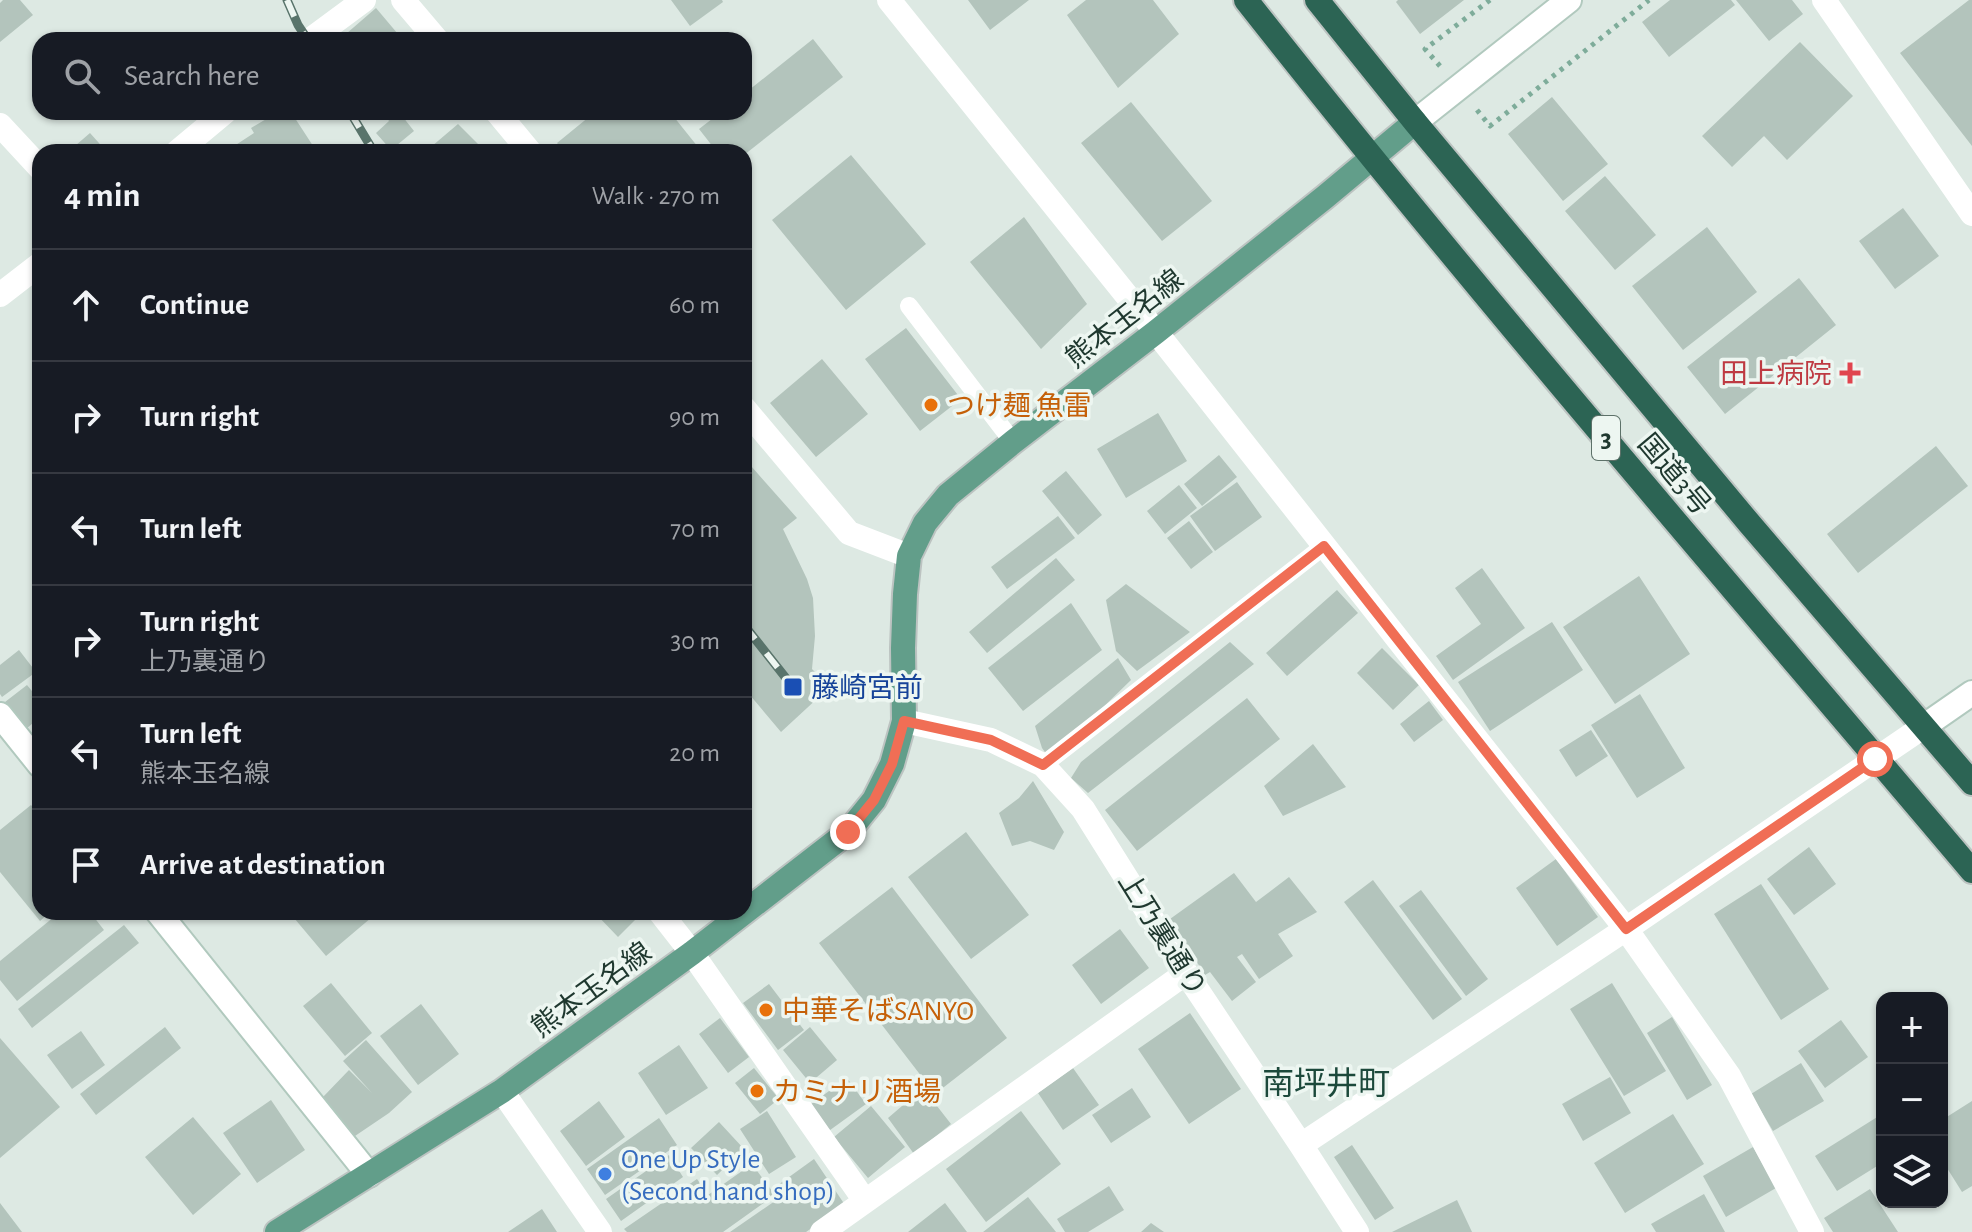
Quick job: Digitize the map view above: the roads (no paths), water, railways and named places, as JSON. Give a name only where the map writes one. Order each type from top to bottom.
[{"type":"highway","name":"国道3号","points":[[1246,0],[1373,159],[1686,535],[1972,871]]},
{"type":"highway","name":"国道3号","points":[[1317,0],[1749,523],[1972,783]]},
{"type":"main road","name":"熊本玉名線","points":[[752,906],[848,832],[874,800],[892,764],[904,721],[904,607],[909,556],[925,523],[948,495],[1373,159],[1415,122]]},
{"type":"main road","name":"熊本玉名線","points":[[277,1232],[502,1091],[735,920]]},
{"type":"street","points":[[321,32],[364,0]]},
{"type":"street","points":[[403,0],[430,32]]},
{"type":"street","points":[[889,0],[1156,332],[1626,929],[1729,1076],[1812,1232]]},
{"type":"street","points":[[1415,122],[1569,0]]},
{"type":"street","points":[[1824,0],[1972,214]]},
{"type":"street","points":[[187,144],[215,120]]},
{"type":"street","points":[[504,120],[523,144]]},
{"type":"street","points":[[0,125],[32,159]]},
{"type":"street","points":[[0,295],[32,270]]},
{"type":"street","points":[[752,418],[849,533],[909,556]]},
{"type":"street","points":[[1301,1145],[1626,929],[1972,693]]},
{"type":"street","points":[[0,715],[32,755]]},
{"type":"street","name":"上乃裏通り","points":[[904,721],[991,740],[1043,765],[1083,809],[1186,973],[1357,1232]]},
{"type":"street","points":[[164,920],[369,1175]]},
{"type":"street","points":[[666,920],[865,1201]]},
{"type":"street","points":[[822,1232],[1186,973]]},
{"type":"street","points":[[502,1091],[600,1232]]},
{"type":"lane","points":[[909,306],[1013,442]]},
{"type":"lane","points":[[1043,765],[1324,546]]},
{"type":"railway","points":[[287,0],[303,32]]},
{"type":"railway","points":[[355,120],[369,144]]},
{"type":"railway","points":[[752,635],[793,687]]},
{"type":"place","name":"田上病院","points":[[1850,373]]},
{"type":"place","name":"つけ麺 魚雷","points":[[931,405]]},
{"type":"place","name":"藤崎宮前","points":[[793,687]]},
{"type":"place","name":"中華そばSANYO","points":[[766,1010]]},
{"type":"place","name":"カミナリ酒場","points":[[757,1091]]},
{"type":"place","name":"One Up Style (Second hand shop)","points":[[605,1174]]},
{"type":"district","name":"南坪井町","points":[[1326,1083]]}]
